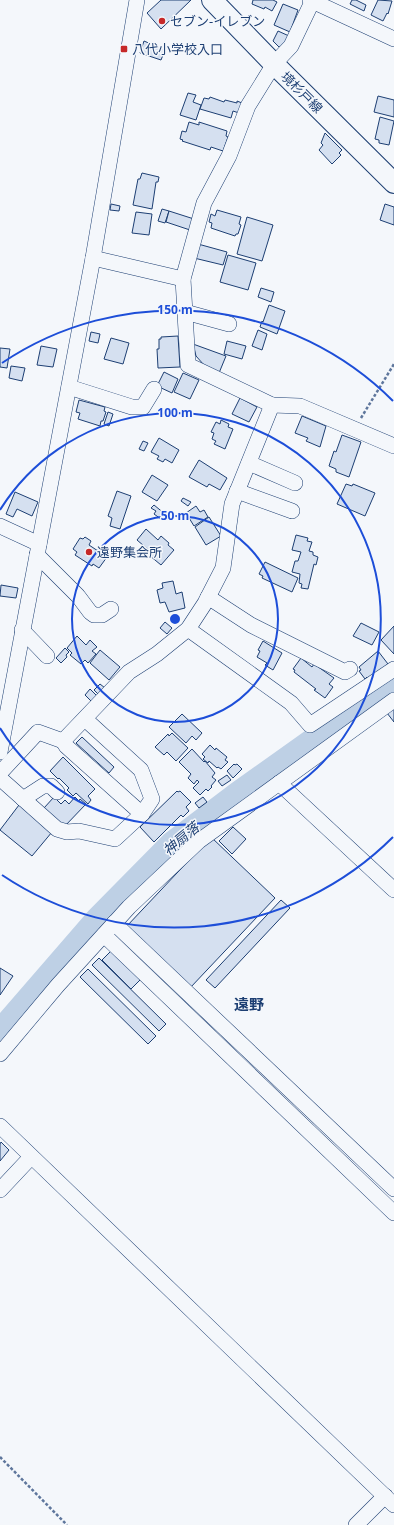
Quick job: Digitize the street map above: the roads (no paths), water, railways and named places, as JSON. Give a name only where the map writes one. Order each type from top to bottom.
[{"type":"main road","name":"境杉戸線","points":[[212,0],[394,183]]},
{"type":"street","points":[[0,752],[5,694],[22,630],[69,387],[93,258],[137,0]]},
{"type":"street","points":[[391,440],[354,428],[300,406],[272,405],[188,365],[183,279],[204,203],[229,156],[248,106],[274,64],[291,46],[312,0],[394,39]]},
{"type":"street","points":[[93,258],[183,279]]},
{"type":"street","points":[[185,312],[229,324]]},
{"type":"street","points":[[69,387],[132,407],[143,407],[154,389]]},
{"type":"street","points":[[63,741],[129,672],[157,654],[188,629],[208,597],[223,568],[232,504],[272,405]]},
{"type":"street","points":[[249,463],[295,483]]},
{"type":"street","points":[[237,492],[292,511]]},
{"type":"street","points":[[0,526],[38,549],[90,612],[94,615],[102,615],[110,609]]},
{"type":"street","points":[[208,597],[250,625],[335,668],[345,672],[350,669]]},
{"type":"street","points":[[188,629],[291,703],[310,725],[394,668]]},
{"type":"street","points":[[22,630],[47,656]]},
{"type":"street","points":[[0,1054],[58,985],[114,923],[199,841],[394,700]]},
{"type":"street","points":[[0,780],[57,829],[67,832],[79,831],[115,839],[142,814],[152,799],[141,770],[84,719]]},
{"type":"street","points":[[0,773],[38,732],[63,741],[66,746],[142,814]]},
{"type":"street","points":[[279,783],[394,890]]},
{"type":"street","points":[[23,799],[43,786],[51,786],[57,792]]},
{"type":"street","points":[[114,923],[394,1189]]},
{"type":"street","points":[[104,935],[394,1213]]},
{"type":"street","points":[[0,1126],[389,1501],[356,1525]]},
{"type":"street","points":[[0,1190],[31,1157]]},
{"type":"waterway","name":"神扇落","points":[[0,1032],[98,919],[172,844],[238,794],[394,683]]},
{"type":"waterway","points":[[98,919],[106,927]]},
{"type":"place","name":"セブン-イレブン","points":[[162,21]]},
{"type":"place","name":"八代小学校入口","points":[[124,49]]},
{"type":"place","name":"遠野集会所","points":[[89,552]]},
{"type":"district","name":"遠野","points":[[249,1005]]}]
